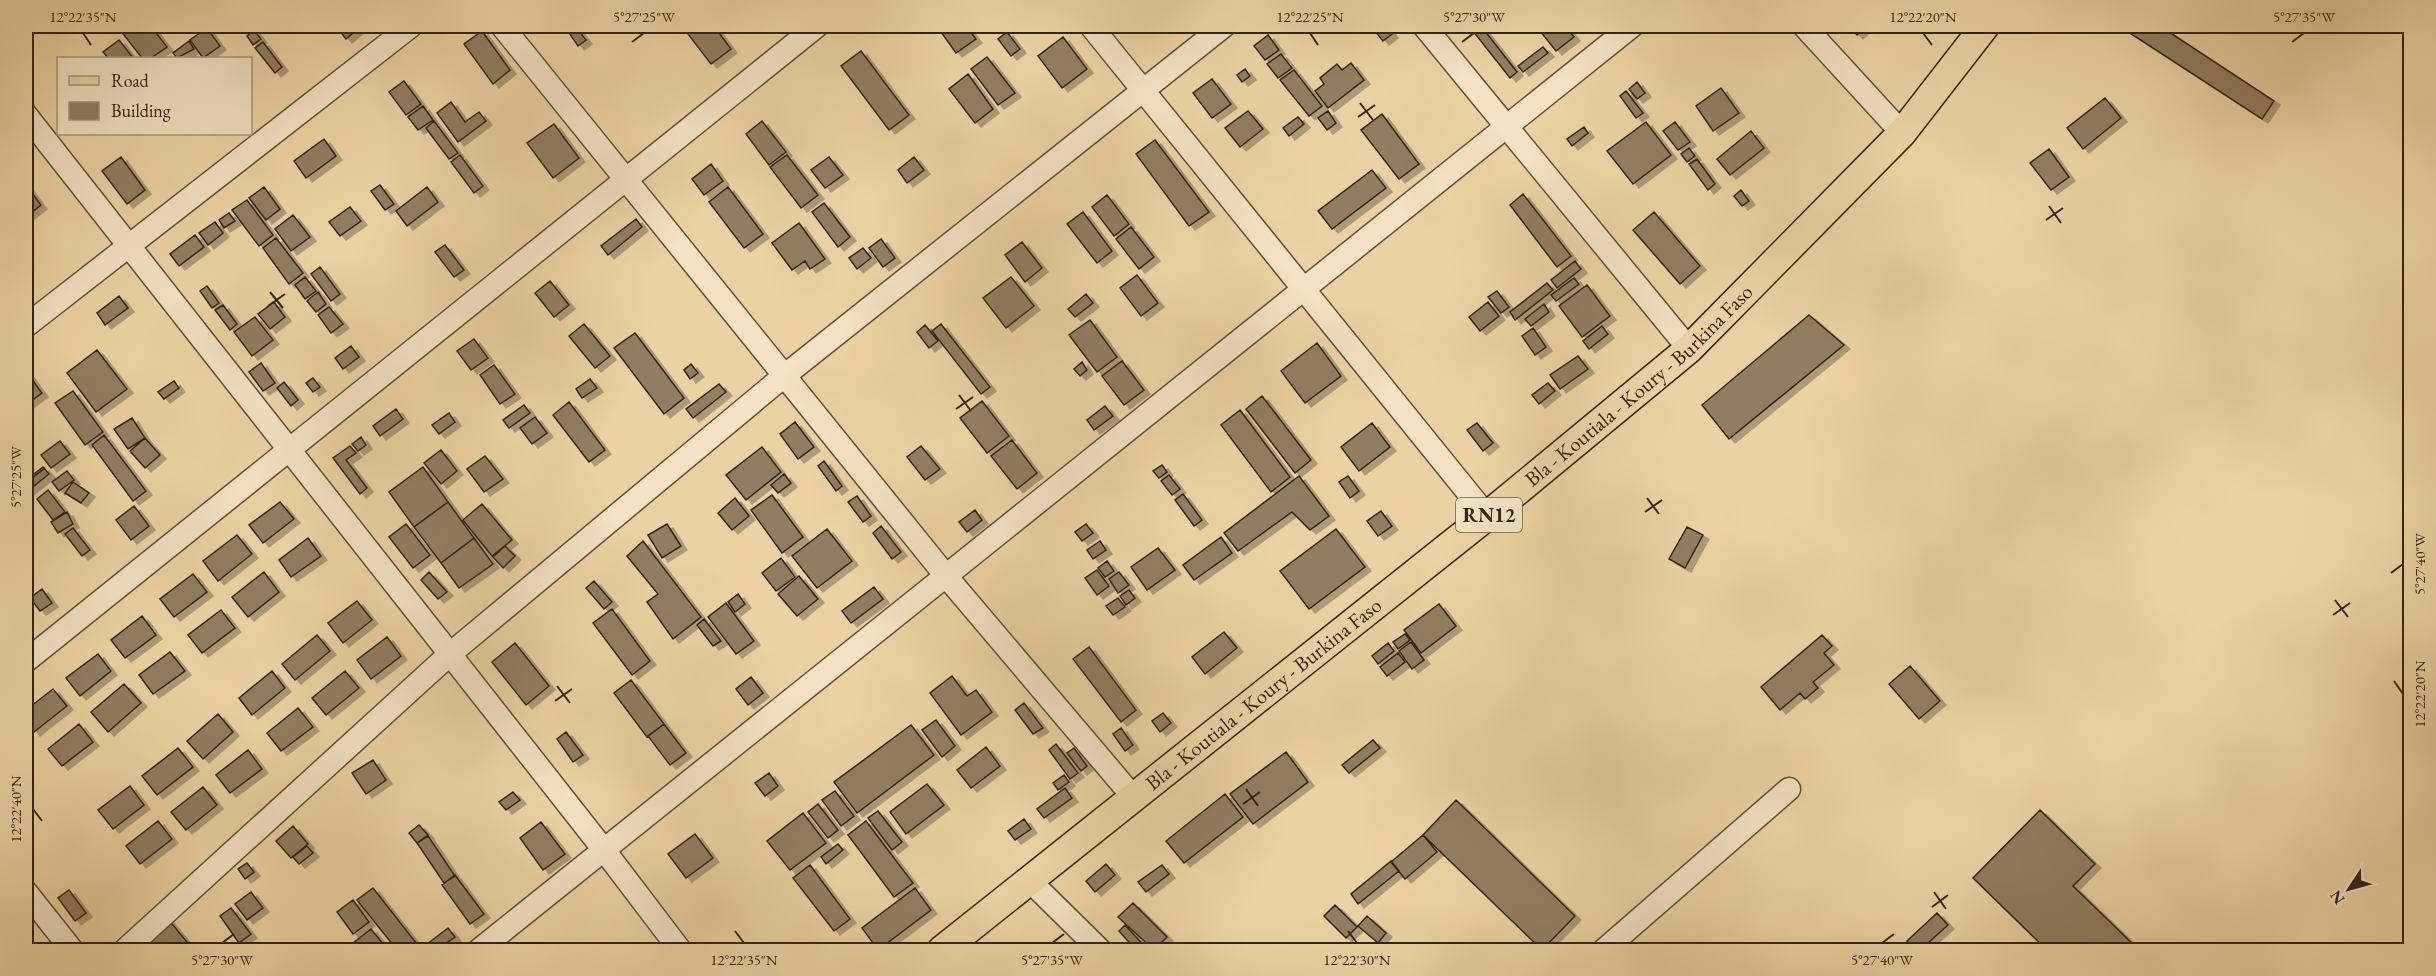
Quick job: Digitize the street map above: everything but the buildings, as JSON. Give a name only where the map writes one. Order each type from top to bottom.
[{"type":"main road","name":"Bla - Koutiala - Koury - Burkina Faso","points":[[942,951],[1487,516],[1689,350],[1902,132],[1985,26]]},
{"type":"street","points":[[26,326],[127,245],[411,26]]},
{"type":"street","points":[[502,26],[946,576],[1134,798]]},
{"type":"street","points":[[26,661],[817,26]]},
{"type":"street","points":[[1091,26],[1487,516]]},
{"type":"street","points":[[125,951],[450,654],[784,376],[1224,26]]},
{"type":"street","points":[[1424,26],[1689,350]]},
{"type":"street","points":[[479,951],[1632,26]]},
{"type":"street","points":[[1804,26],[1902,132]]},
{"type":"street","points":[[26,115],[604,850],[680,951]]},
{"type":"street","points":[[1604,951],[1789,789]]},
{"type":"street","points":[[1030,881],[1100,951]]},
{"type":"street","points":[[26,892],[72,951]]}]
